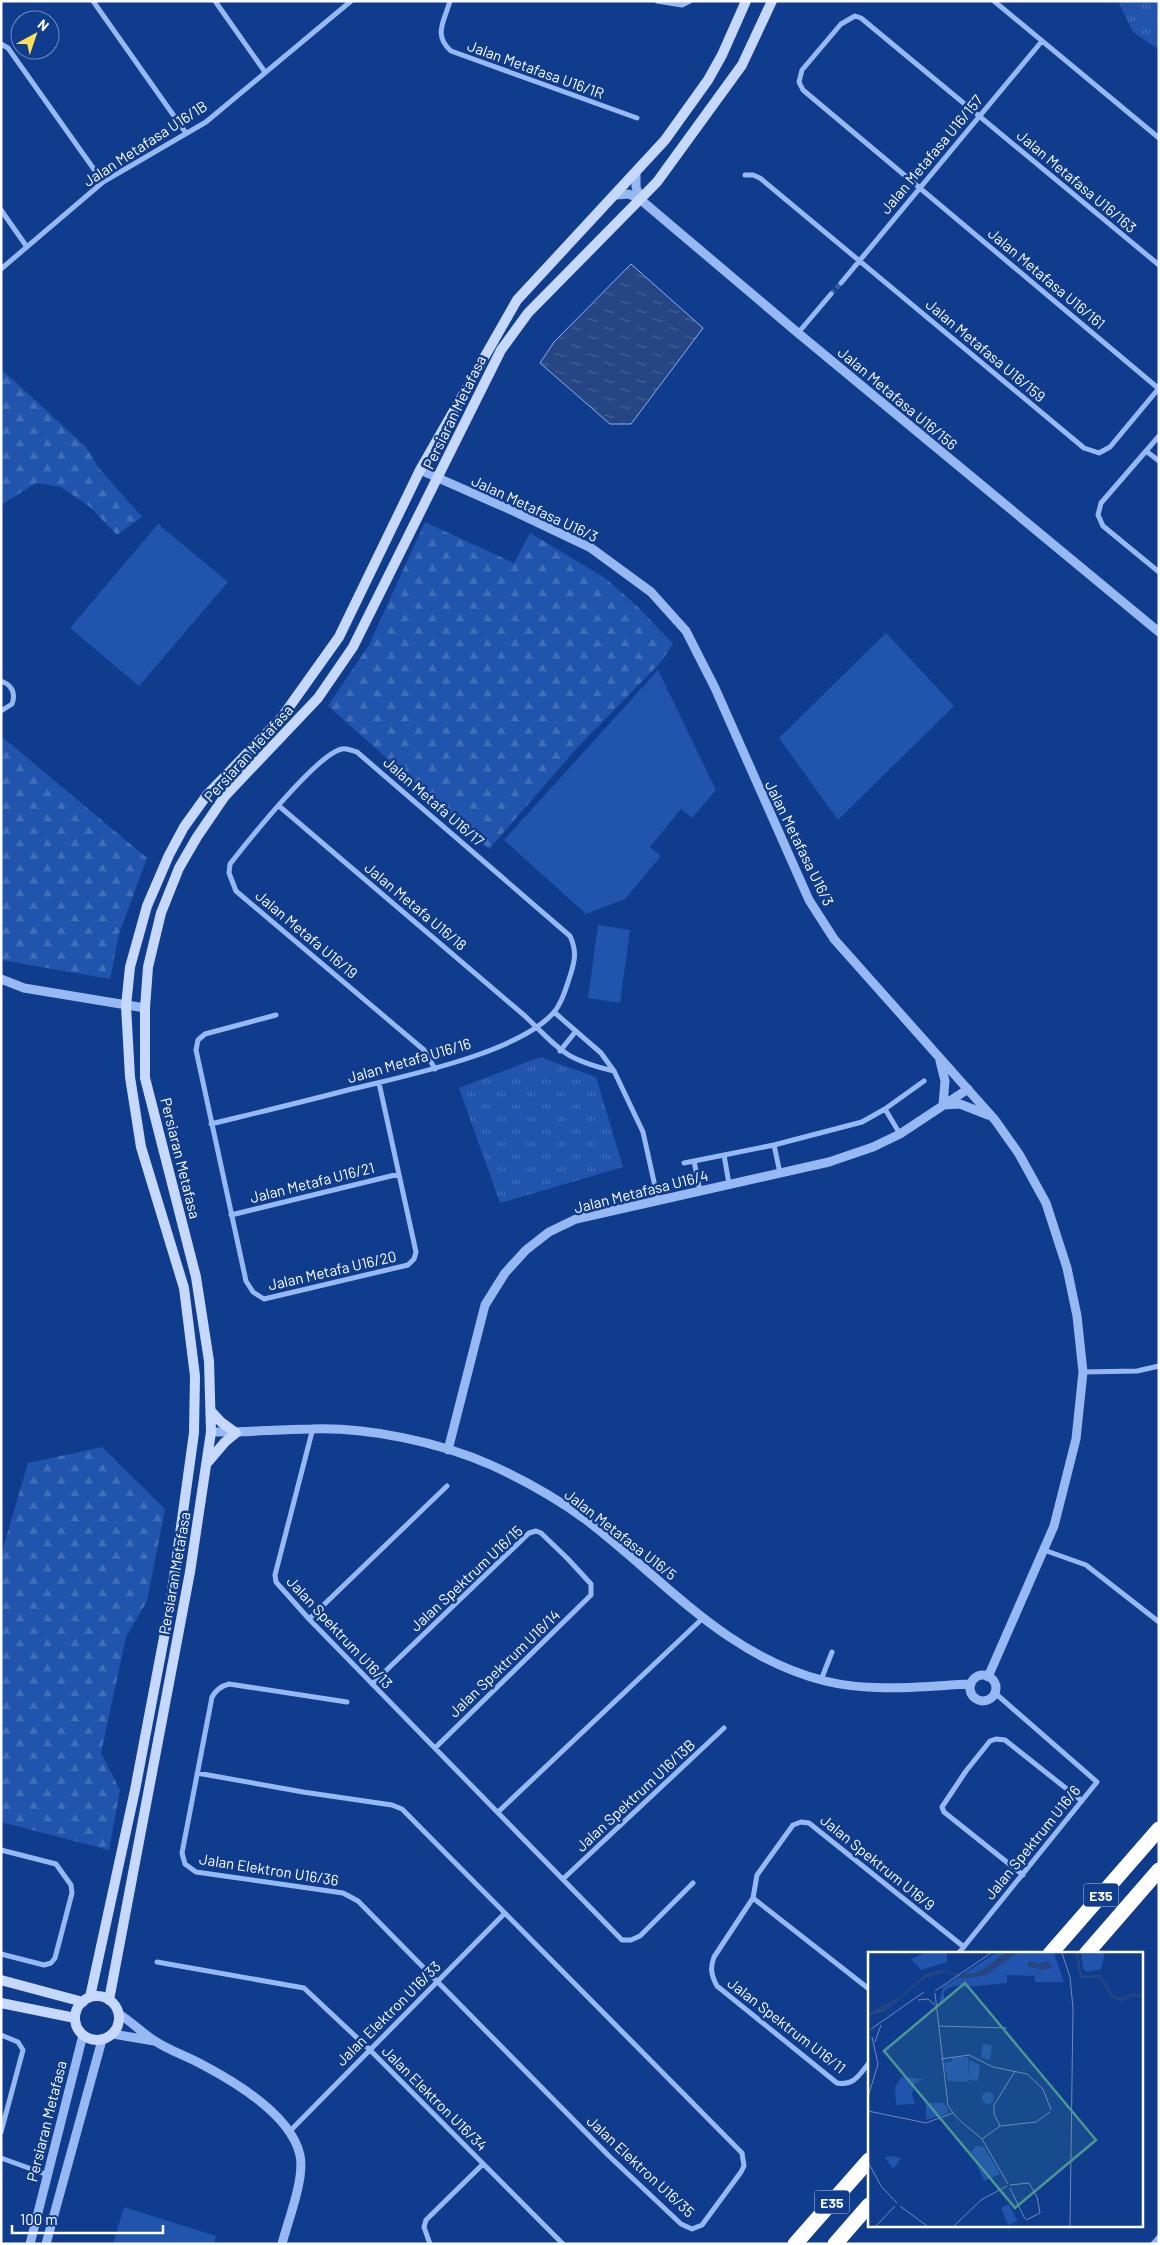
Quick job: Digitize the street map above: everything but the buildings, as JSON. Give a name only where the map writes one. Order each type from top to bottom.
[{"type":"highway","name":"E35","points":[[1052,1952],[1159,1829]]},
{"type":"highway","name":"E35","points":[[1088,1952],[1159,1870]]},
{"type":"highway","name":"E35","points":[[796,2244],[868,2161]]},
{"type":"highway","name":"E35","points":[[835,2244],[868,2206]]},
{"type":"main road","name":"Persiaran Metafasa","points":[[87,2000],[135,1790],[170,1606],[194,1433],[194,1376],[184,1288],[141,1147],[130,1077],[126,1006],[130,966],[147,906],[184,827],[207,795],[282,717],[339,637],[420,470],[517,300],[636,174],[665,140],[708,80],[722,55],[746,1]]},
{"type":"main road","name":"Persiaran Metafasa","points":[[110,2000],[190,1572],[208,1463],[211,1432],[209,1361],[196,1277],[145,1078],[144,1008],[148,967],[160,913],[179,868],[197,837],[225,796],[318,698],[353,647],[501,350],[528,313],[657,182],[742,65],[772,1]]},
{"type":"main road","points":[[208,1463],[225,1442],[236,1433],[220,1422],[211,1411]]},
{"type":"main road","points":[[191,1454],[202,1437],[211,1432]]},
{"type":"main road","points":[[1,1980],[87,2000],[104,1997],[110,2000],[119,2014],[119,2021],[113,2034],[102,2040],[95,2040],[83,2035],[79,2030],[76,2012],[87,2000]]},
{"type":"main road","points":[[1,2003],[76,2018]]},
{"type":"street","points":[[93,1],[186,133]]},
{"type":"street","points":[[215,1],[265,72]]},
{"type":"street","points":[[340,1],[344,7]]},
{"type":"street","name":"Jalan Metafasa U16/1B","points":[[1,269],[103,182],[206,122],[351,1]]},
{"type":"street","name":"Jalan Metafasa U16/1R","points":[[450,1],[440,33],[441,40],[451,52],[637,118]]},
{"type":"street","points":[[658,1],[676,5],[690,1]]},
{"type":"street","points":[[994,1],[1159,138]]},
{"type":"street","name":"Jalan Metafasa U16/163","points":[[803,90],[799,82],[802,70],[841,24],[855,16],[862,18],[1159,265]]},
{"type":"street","name":"Jalan Metafasa U16/157","points":[[841,283],[1042,41]]},
{"type":"street","points":[[1,44],[8,48],[103,182]]},
{"type":"street","name":"Jalan Metafasa U16/161","points":[[803,90],[1158,388]]},
{"type":"street","points":[[636,174],[636,188],[641,200]]},
{"type":"street","name":"Jalan Metafasa U16/159","points":[[746,175],[760,178],[858,262],[1084,448],[1099,453],[1110,447],[1158,388]]},
{"type":"street","points":[[616,195],[629,194],[641,200]]},
{"type":"street","name":"Jalan Metafasa U16/156","points":[[641,200],[798,333],[1159,632]]},
{"type":"street","points":[[1,210],[27,247]]},
{"type":"street","points":[[798,333],[831,294]]},
{"type":"street","points":[[1159,436],[1101,503],[1098,515],[1103,526],[1159,572]]},
{"type":"street","points":[[1146,451],[1159,461]]},
{"type":"street","name":"Jalan Metafasa U16/3","points":[[420,470],[591,548],[651,592],[686,631],[715,688],[809,900],[834,939],[991,1116],[1019,1154],[1046,1203],[1068,1268],[1084,1372],[1076,1439],[1054,1526],[988,1676]]},
{"type":"street","points":[[1,681],[10,687],[14,695],[12,704],[1,711]]},
{"type":"street","name":"Jalan Metafa U16/17","points":[[279,806],[330,754],[344,748],[357,752],[570,936]]},
{"type":"street","name":"Jalan Metafa U16/18","points":[[279,806],[536,1026],[560,1051],[584,1064],[614,1071]]},
{"type":"street","name":"Jalan Metafa U16/19","points":[[279,806],[230,864],[229,874],[236,891],[424,1050],[435,1069]]},
{"type":"street","name":"Jalan Metafa U16/16","points":[[211,1124],[435,1069],[511,1041],[536,1026],[554,1012],[562,1000],[576,959],[575,947],[570,936]]},
{"type":"street","points":[[1,980],[24,988],[144,1008]]},
{"type":"street","points":[[554,1012],[601,1053],[614,1071],[643,1132],[658,1200]]},
{"type":"street","name":"Jalan Metafa U16/20","points":[[276,1015],[205,1034],[198,1040],[196,1050],[246,1281],[253,1292],[264,1298],[408,1265],[414,1259],[416,1252],[378,1083]]},
{"type":"street","points":[[560,1051],[576,1031]]},
{"type":"street","points":[[939,1057],[945,1081],[943,1105],[960,1104],[991,1116]]},
{"type":"street","name":"Jalan Metafasa U16/4","points":[[684,1163],[774,1145],[862,1122],[885,1109],[924,1081]]},
{"type":"street","name":"Jalan Metafasa U16/4","points":[[448,1450],[485,1305],[505,1273],[549,1232],[576,1219],[829,1162],[873,1147],[900,1134],[968,1088]]},
{"type":"street","points":[[885,1109],[900,1134]]},
{"type":"street","points":[[774,1145],[780,1172]]},
{"type":"street","points":[[724,1155],[729,1184]]},
{"type":"street","points":[[694,1161],[700,1190]]},
{"type":"street","name":"Jalan Metafa U16/21","points":[[232,1215],[399,1174]]},
{"type":"street","points":[[1084,1372],[1137,1371],[1159,1366]]},
{"type":"street","name":"Jalan Metafasa U16/5","points":[[211,1432],[236,1433],[314,1428],[383,1433],[448,1450],[488,1464],[560,1502],[585,1520],[703,1618],[741,1647],[778,1666],[821,1680],[869,1688],[971,1684]]},
{"type":"street","name":"Jalan Spektrum U16/13","points":[[314,1428],[275,1575],[276,1582],[309,1620],[622,1940],[630,1940],[640,1936],[693,1883]]},
{"type":"street","points":[[309,1620],[447,1486]]},
{"type":"street","name":"Jalan Spektrum U16/15","points":[[372,1684],[529,1533],[536,1531],[541,1533],[567,1558],[591,1584],[591,1595]]},
{"type":"street","points":[[1044,1550],[1086,1565],[1159,1622]]},
{"type":"street","name":"Jalan Spektrum U16/14","points":[[435,1748],[591,1595]]},
{"type":"street","points":[[498,1812],[703,1618]]},
{"type":"street","points":[[821,1680],[832,1652]]},
{"type":"street","points":[[978,1676],[988,1676],[995,1684],[995,1693],[988,1700],[978,1700],[971,1693],[971,1684],[978,1676]]},
{"type":"street","name":"Jalan Elektron U16/36","points":[[347,1702],[229,1684],[219,1688],[212,1697],[197,1773],[182,1853],[185,1864],[196,1872],[351,1896],[438,1980]]},
{"type":"street","name":"Jalan Spektrum U16/6","points":[[960,1952],[1097,1782],[995,1693]]},
{"type":"street","name":"Jalan Spektrum U16/13B","points":[[563,1879],[724,1728]]},
{"type":"street","points":[[1023,1875],[944,1812],[944,1803],[966,1771],[990,1741],[996,1738],[1005,1740],[1082,1801]]},
{"type":"street","points":[[197,1773],[398,1806],[504,1914]]},
{"type":"street","name":"Jalan Spektrum U16/9","points":[[753,1898],[757,1875],[794,1825],[801,1822],[809,1823],[964,1947]]},
{"type":"street","points":[[1,1850],[56,1864],[72,1885],[72,1892],[55,1958],[51,1963],[44,1965],[1,1954]]},
{"type":"street","points":[[753,1898],[868,1988]]},
{"type":"street","name":"Jalan Spektrum U16/11","points":[[753,1898],[714,1957],[711,1967],[712,1977],[717,1986],[837,2083],[845,2084],[852,2082],[868,2064]]},
{"type":"street","name":"Jalan Elektron U16/33","points":[[290,2131],[504,1914]]},
{"type":"street","name":"Jalan Elektron U16/35","points":[[438,1980],[609,2156],[680,2224],[692,2229],[702,2225],[741,2172],[744,2166],[742,2153],[504,1914]]},
{"type":"street","name":"Jalan Elektron U16/34","points":[[157,1962],[298,1985],[308,1991],[370,2050],[563,2244]]},
{"type":"street","points":[[119,2014],[154,2041],[204,2065],[242,2090],[272,2112],[290,2131],[300,2155],[301,2169],[282,2244]]},
{"type":"street","points":[[113,2034],[154,2041]]},
{"type":"street","points":[[1,2035],[12,2038],[21,2045],[23,2050],[1,2132]]},
{"type":"street","name":"Persiaran Metafasa","points":[[30,2244],[83,2035]]},
{"type":"street","name":"Persiaran Metafasa","points":[[46,2244],[102,2040]]},
{"type":"street","points":[[1,2158],[48,2175]]},
{"type":"street","name":"Jalan Elektron U16/34","points":[[430,2244],[424,2227],[426,2220],[483,2164]]},
{"type":"street","points":[[1153,2244],[1159,2237]]},
{"type":"green space","points":[[1118,1],[1159,1],[1159,50],[1133,32]]},
{"type":"green space","points":[[1,369],[86,447],[98,467],[142,517],[117,535],[90,507],[61,487],[36,483],[1,505]]},
{"type":"green space","points":[[425,522],[514,563],[530,533],[605,578],[638,607],[673,644],[660,663],[577,748],[489,849],[328,706],[369,645]]},
{"type":"green space","points":[[158,524],[228,582],[139,686],[70,628]]},
{"type":"green space","points":[[886,633],[954,706],[838,820],[779,738]]},
{"type":"green space","points":[[658,670],[716,790],[692,818],[681,809],[650,847],[661,856],[625,899],[586,914],[504,840]]},
{"type":"green space","points":[[1,736],[147,858],[119,934],[110,979],[1,960]]},
{"type":"green space","points":[[598,925],[630,930],[620,1003],[588,998]]},
{"type":"green space","points":[[540,1057],[596,1077],[623,1167],[500,1203],[459,1088]]},
{"type":"green space","points":[[102,1447],[165,1509],[147,1601],[126,1637],[101,1753],[120,1790],[109,1850],[1,1822],[1,1555],[28,1463]]},
{"type":"green space","points":[[124,2207],[216,2236],[214,2244],[113,2244]]},
{"type":"water","points":[[631,264],[703,328],[631,424],[610,424],[540,363],[554,342]]},
{"type":"tunnel","points":[[831,294],[841,283]]}]
